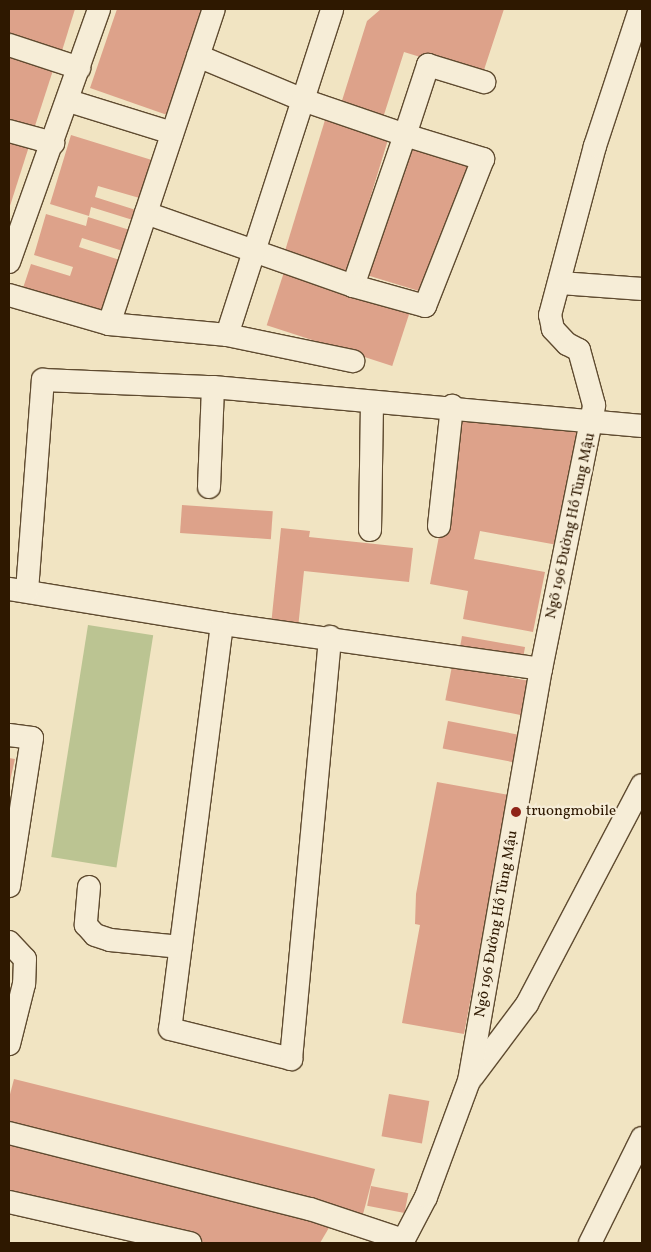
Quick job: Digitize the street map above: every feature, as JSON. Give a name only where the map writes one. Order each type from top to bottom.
[{"type":"street","points":[[9,262],[16,215],[53,143],[99,9]]},
{"type":"street","points":[[109,324],[214,9]]},
{"type":"street","points":[[227,334],[332,9]]},
{"type":"street","points":[[593,406],[580,350],[567,344],[553,329],[550,315],[561,283],[595,146],[640,9]]},
{"type":"street","points":[[9,45],[79,68]]},
{"type":"street","points":[[146,213],[253,249],[353,286],[425,306],[483,159],[303,100],[198,56]]},
{"type":"street","points":[[353,286],[428,65],[484,82]]},
{"type":"street","points":[[69,101],[172,133]]},
{"type":"street","points":[[9,131],[53,143]]},
{"type":"street","points":[[561,283],[642,289]]},
{"type":"street","points":[[9,295],[109,324],[227,334],[353,361]]},
{"type":"street","points":[[542,669],[330,637],[222,624],[18,590],[43,380],[213,387],[372,403],[452,406],[593,406],[642,426]]},
{"type":"street","points":[[209,487],[213,387]]},
{"type":"street","points":[[370,530],[372,403]]},
{"type":"street","points":[[439,526],[452,406]]},
{"type":"street","name":"Ngõ 196 Đường Hồ Tùng Mậu","points":[[397,1242],[426,1197],[469,1081],[542,669],[593,406]]},
{"type":"street","points":[[222,624],[170,1029],[291,1059],[330,637]]},
{"type":"street","points":[[9,735],[32,738],[9,886]]},
{"type":"street","points":[[469,1081],[527,1004],[642,787]]},
{"type":"street","points":[[89,887],[86,925],[95,935],[110,940],[181,947]]},
{"type":"street","points":[[9,942],[25,959],[24,984],[9,1044]]},
{"type":"street","points":[[9,1133],[310,1209],[397,1242]]},
{"type":"street","points":[[590,1243],[642,1138]]},
{"type":"street","points":[[9,1202],[190,1243]]},
{"type":"green space","points":[[88,625],[153,635],[116,867],[51,857]]},
{"type":"building","points":[[9,9],[75,9],[61,54],[9,37]]},
{"type":"building","points":[[117,9],[207,9],[170,116],[90,88]]},
{"type":"building","points":[[381,9],[504,9],[482,76],[404,52],[382,121],[340,107],[367,21]]},
{"type":"building","points":[[9,47],[56,61],[33,132],[9,124]]},
{"type":"building","points":[[325,120],[388,139],[348,271],[285,252]]},
{"type":"building","points":[[9,133],[31,140],[9,209]]},
{"type":"building","points":[[71,135],[155,161],[143,199],[98,186],[95,197],[139,211],[136,221],[91,207],[89,216],[50,204]]},
{"type":"building","points":[[406,146],[468,165],[429,294],[367,275]]},
{"type":"building","points":[[46,214],[86,226],[88,217],[133,231],[126,252],[82,238],[79,247],[123,261],[106,317],[22,291],[31,264],[70,276],[73,267],[34,255]]},
{"type":"building","points":[[284,272],[410,313],[392,366],[267,325]]},
{"type":"building","points":[[463,408],[585,431],[563,546],[480,531],[474,559],[545,572],[533,632],[463,619],[468,591],[430,584]]},
{"type":"building","points":[[182,505],[273,511],[271,539],[180,533]]},
{"type":"building","points":[[281,528],[310,531],[309,537],[413,548],[409,582],[304,571],[298,628],[271,625]]},
{"type":"building","points":[[462,636],[525,647],[522,664],[459,653]]},
{"type":"building","points":[[452,666],[530,681],[523,715],[445,700]]},
{"type":"building","points":[[448,721],[520,735],[514,762],[443,748]]},
{"type":"building","points":[[9,758],[15,759],[10,781],[9,781]]},
{"type":"building","points":[[437,782],[509,795],[464,1034],[402,1023],[420,925],[415,924],[416,894]]},
{"type":"building","points":[[14,1079],[375,1169],[362,1218],[9,1130],[9,1098]]},
{"type":"building","points":[[389,1094],[429,1101],[422,1143],[382,1136]]},
{"type":"building","points":[[9,1136],[330,1226],[320,1243],[208,1243],[9,1194]]},
{"type":"building","points":[[371,1186],[408,1193],[404,1213],[367,1206]]},
{"type":"place","name":"truongmobile","points":[[516,812]]}]
